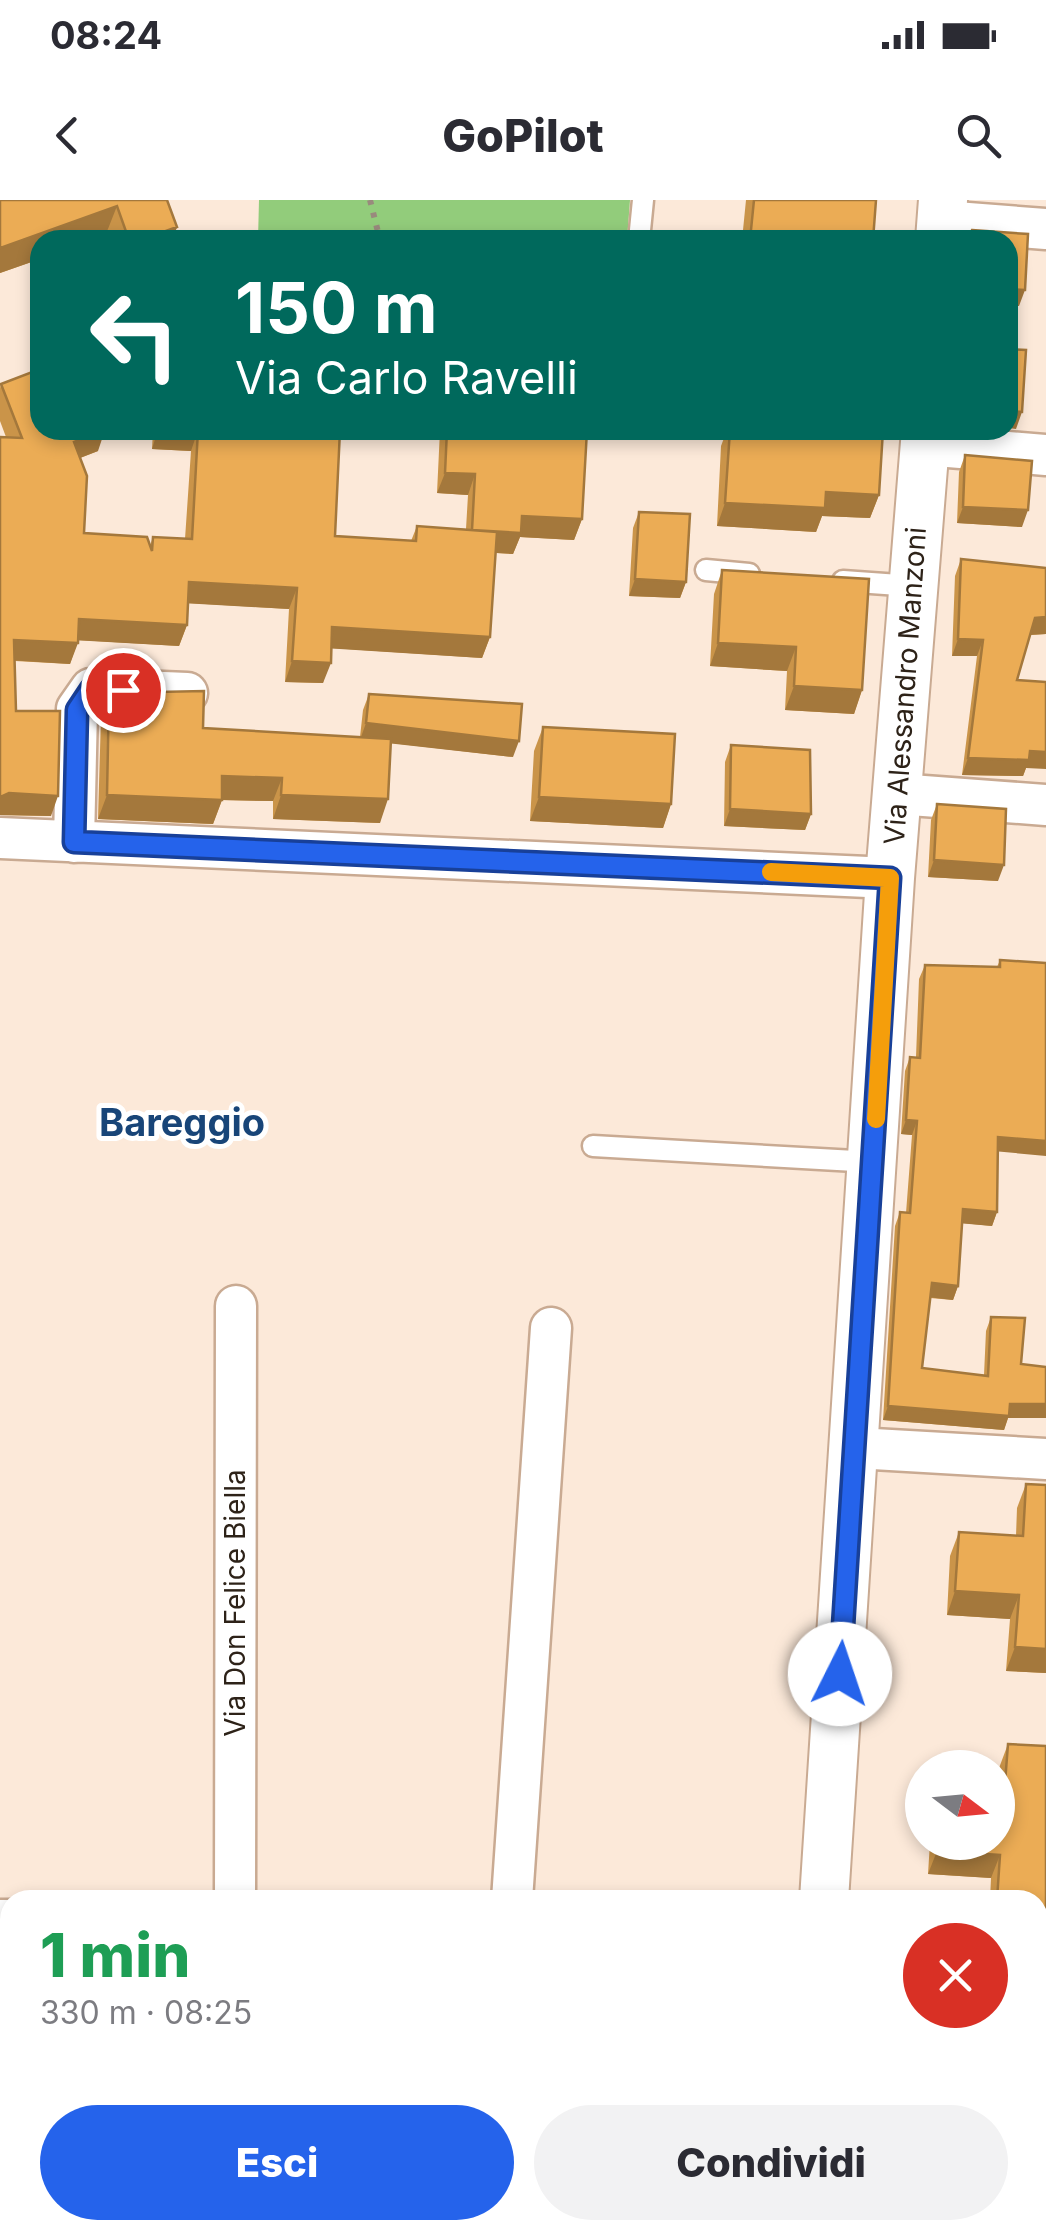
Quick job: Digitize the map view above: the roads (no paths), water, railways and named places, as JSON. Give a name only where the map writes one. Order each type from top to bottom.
[{"type":"street","points":[[942,220],[1046,229]]},
{"type":"street","name":"Via Alessandro Manzoni","points":[[825,1890],[890,878],[925,440]]},
{"type":"street","points":[[944,440],[1046,456]]},
{"type":"street","points":[[74,842],[77,710],[82,698],[91,689],[188,693]]},
{"type":"street","points":[[897,794],[1046,805]]},
{"type":"street","points":[[0,838],[890,878]]},
{"type":"street","name":"Via Don Felice Biella","points":[[234,1890],[236,1306]]},
{"type":"street","points":[[513,1890],[551,1328]]},
{"type":"street","points":[[856,1448],[1046,1459]]},
{"type":"lane","points":[[640,230],[643,200]]},
{"type":"lane","points":[[706,570],[762,574]]},
{"type":"lane","points":[[819,579],[913,586]]},
{"type":"lane","points":[[593,1146],[873,1162]]},
{"type":"district","name":"Bareggio","points":[[182,1122]]}]
